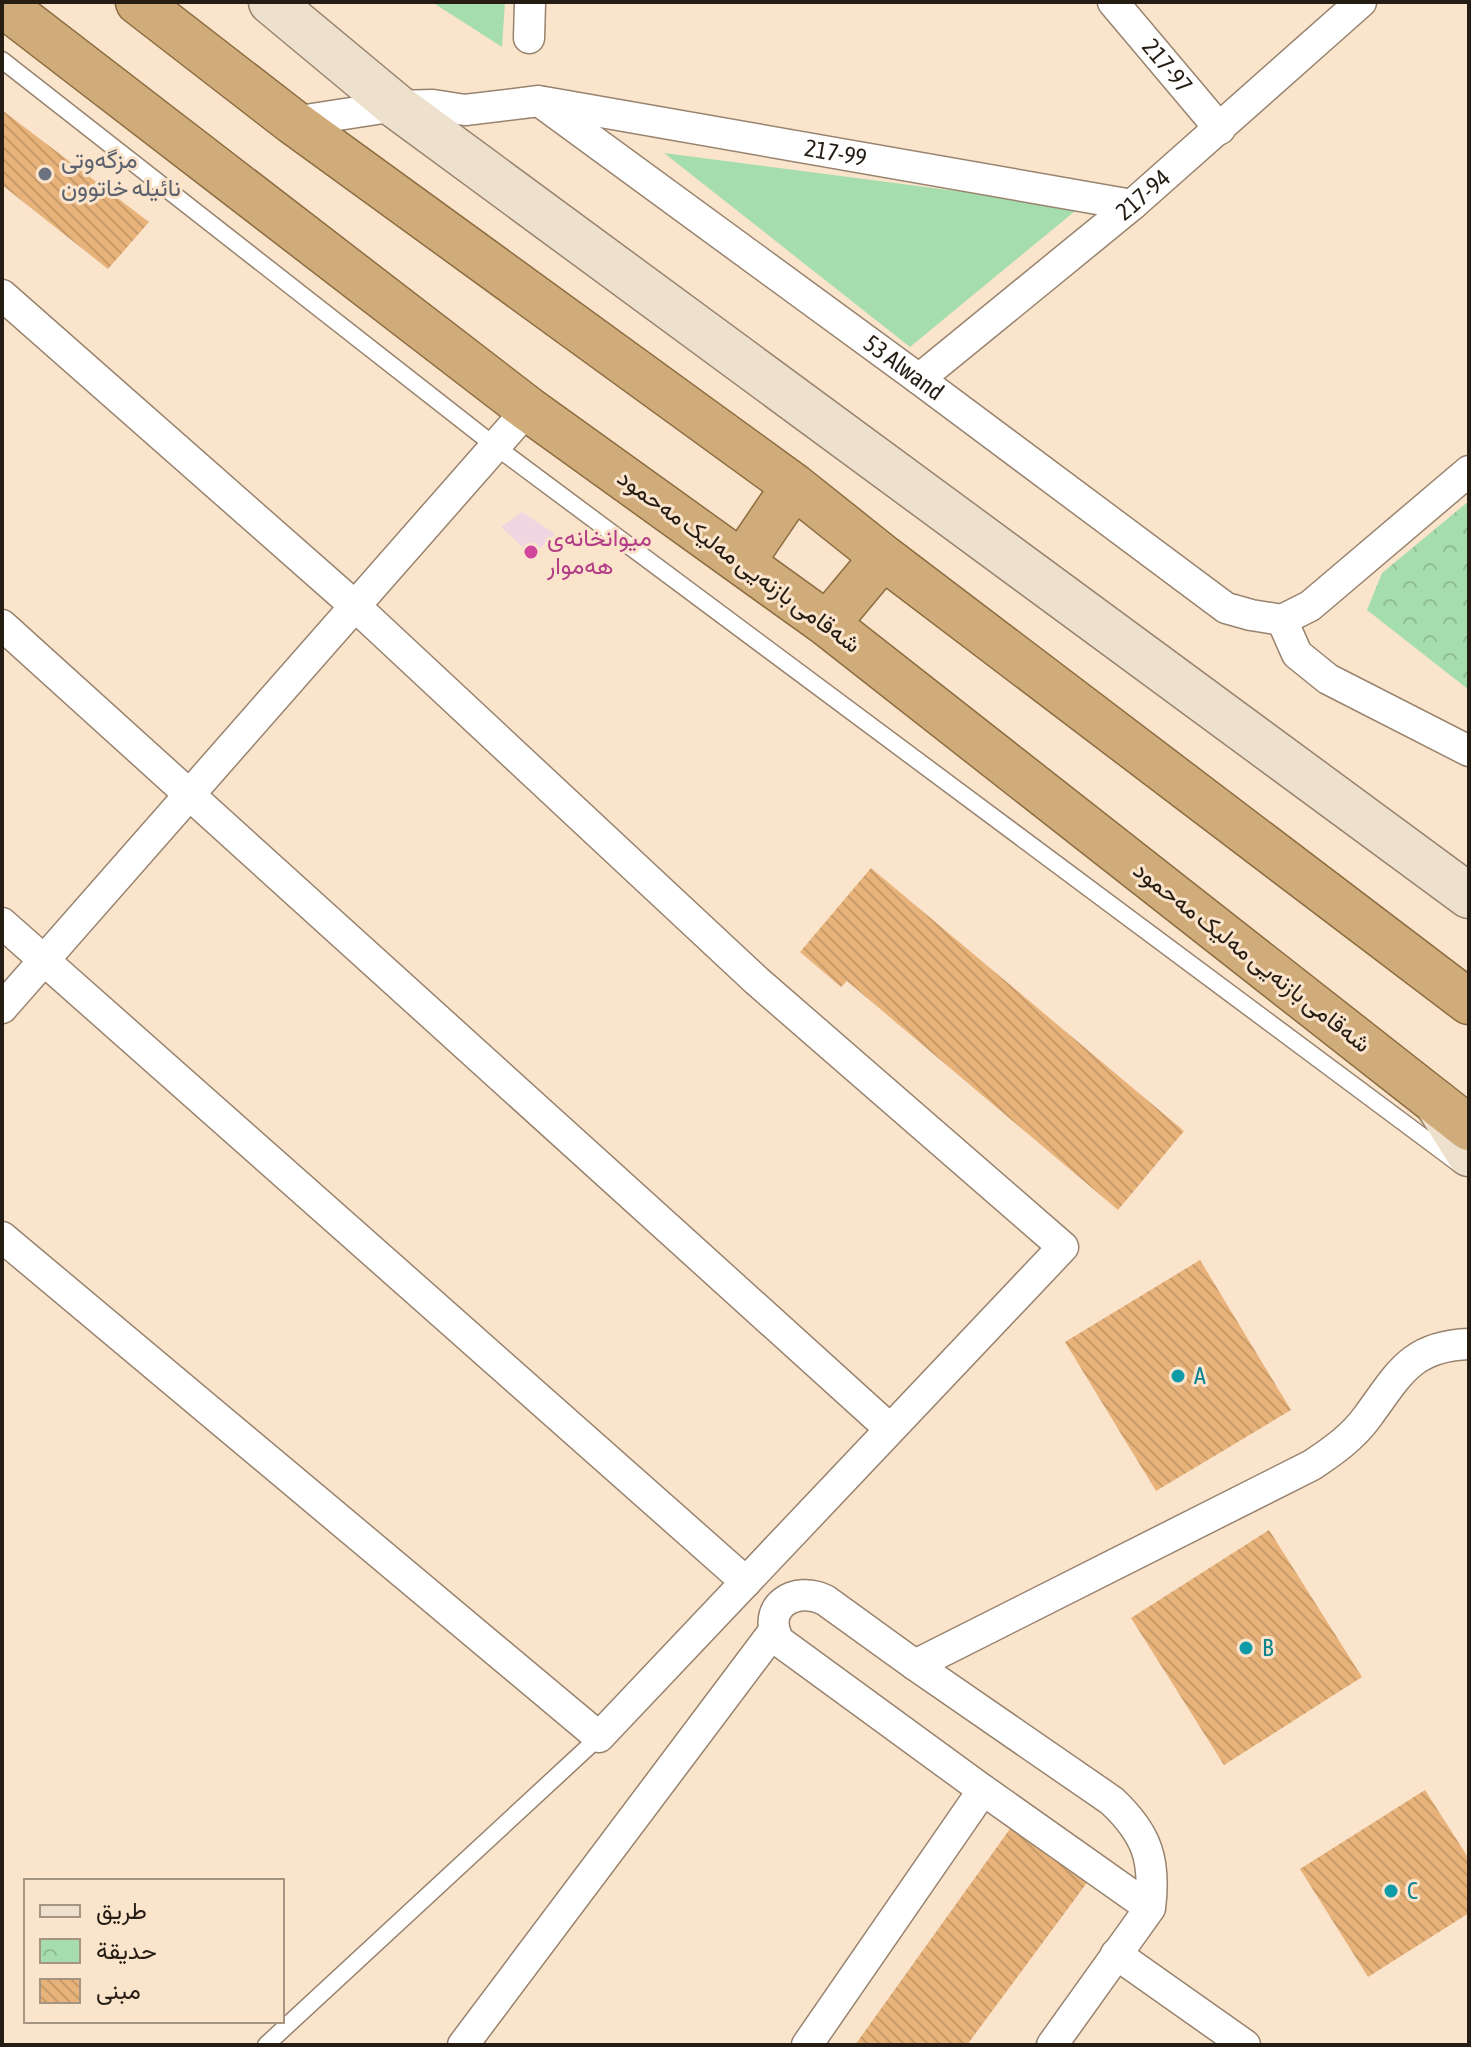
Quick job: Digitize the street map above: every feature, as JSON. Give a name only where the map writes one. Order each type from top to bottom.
[{"type":"highway","points":[[138,2],[293,122],[794,486],[1469,1002]]},
{"type":"highway","name":"شەقامی بازنەیی مەلیک مەحمود","points":[[2,4],[528,409],[827,624],[1453,1115]]},
{"type":"highway","points":[[743,561],[794,486]]},
{"type":"highway","points":[[827,624],[883,557]]},
{"type":"main road","points":[[271,2],[396,106],[1469,896]]},
{"type":"main road","points":[[1453,1115],[1469,1154]]},
{"type":"street","points":[[529,38],[530,2]]},
{"type":"street","name":"217-97","points":[[1113,2],[1220,129]]},
{"type":"street","name":"217-94","points":[[919,379],[1132,205],[1361,2]]},
{"type":"street","points":[[293,122],[396,106],[433,105],[465,110],[539,101]]},
{"type":"street","name":"217-99","points":[[539,101],[1132,205]]},
{"type":"street","name":"53 Alwand","points":[[539,101],[1226,608],[1282,620]]},
{"type":"street","points":[[2,295],[355,606],[757,981],[1063,1247],[599,1737],[2,1237]]},
{"type":"street","points":[[2,1008],[528,409]]},
{"type":"street","points":[[1469,471],[1310,606],[1282,620],[1297,654],[1328,679],[1469,751]]},
{"type":"street","points":[[2,625],[890,1429]]},
{"type":"street","points":[[2,923],[746,1582]]},
{"type":"street","points":[[915,1665],[1312,1465],[1352,1435],[1398,1373],[1420,1356],[1445,1345],[1469,1344]]},
{"type":"street","points":[[1052,2045],[1150,1908],[1153,1884],[1143,1837],[1129,1817],[1112,1801],[814,1595],[802,1593],[790,1597],[776,1611],[774,1631],[779,1641],[1150,1908]]},
{"type":"street","points":[[463,2045],[774,1631]]},
{"type":"street","points":[[807,2045],[983,1790]]},
{"type":"street","points":[[1116,1954],[1245,2045]]},
{"type":"lane","points":[[2,60],[495,446],[1469,1171]]},
{"type":"lane","points":[[266,2045],[599,1737]]},
{"type":"shaded area","points":[[522,512],[555,534],[532,556],[501,527]]},
{"type":"green space","points":[[432,2],[505,2],[502,47]]},
{"type":"green space","points":[[664,153],[1080,207],[910,347]]},
{"type":"green space","points":[[1469,501],[1469,690],[1367,610],[1382,573]]},
{"type":"building","points":[[2,110],[149,222],[108,269],[2,185]]},
{"type":"building","points":[[871,868],[1184,1131],[1118,1210],[847,981],[841,987],[800,952]]},
{"type":"building","name":"A","points":[[1200,1260],[1291,1410],[1156,1491],[1065,1342]]},
{"type":"building","name":"B","points":[[1269,1530],[1362,1677],[1224,1765],[1131,1618]]},
{"type":"building","name":"C","points":[[1425,1790],[1469,1859],[1469,1913],[1368,1977],[1300,1869]]},
{"type":"building","points":[[1012,1826],[1089,1880],[967,2045],[855,2045]]},
{"type":"place","name":"مزگەوتی نائیلە خاتوون","points":[[45,174]]},
{"type":"place","name":"میوانخانەی هەموار","points":[[531,552]]},
{"type":"place","name":"A","points":[[1178,1376]]},
{"type":"place","name":"B","points":[[1246,1648]]},
{"type":"place","name":"C","points":[[1391,1891]]}]
